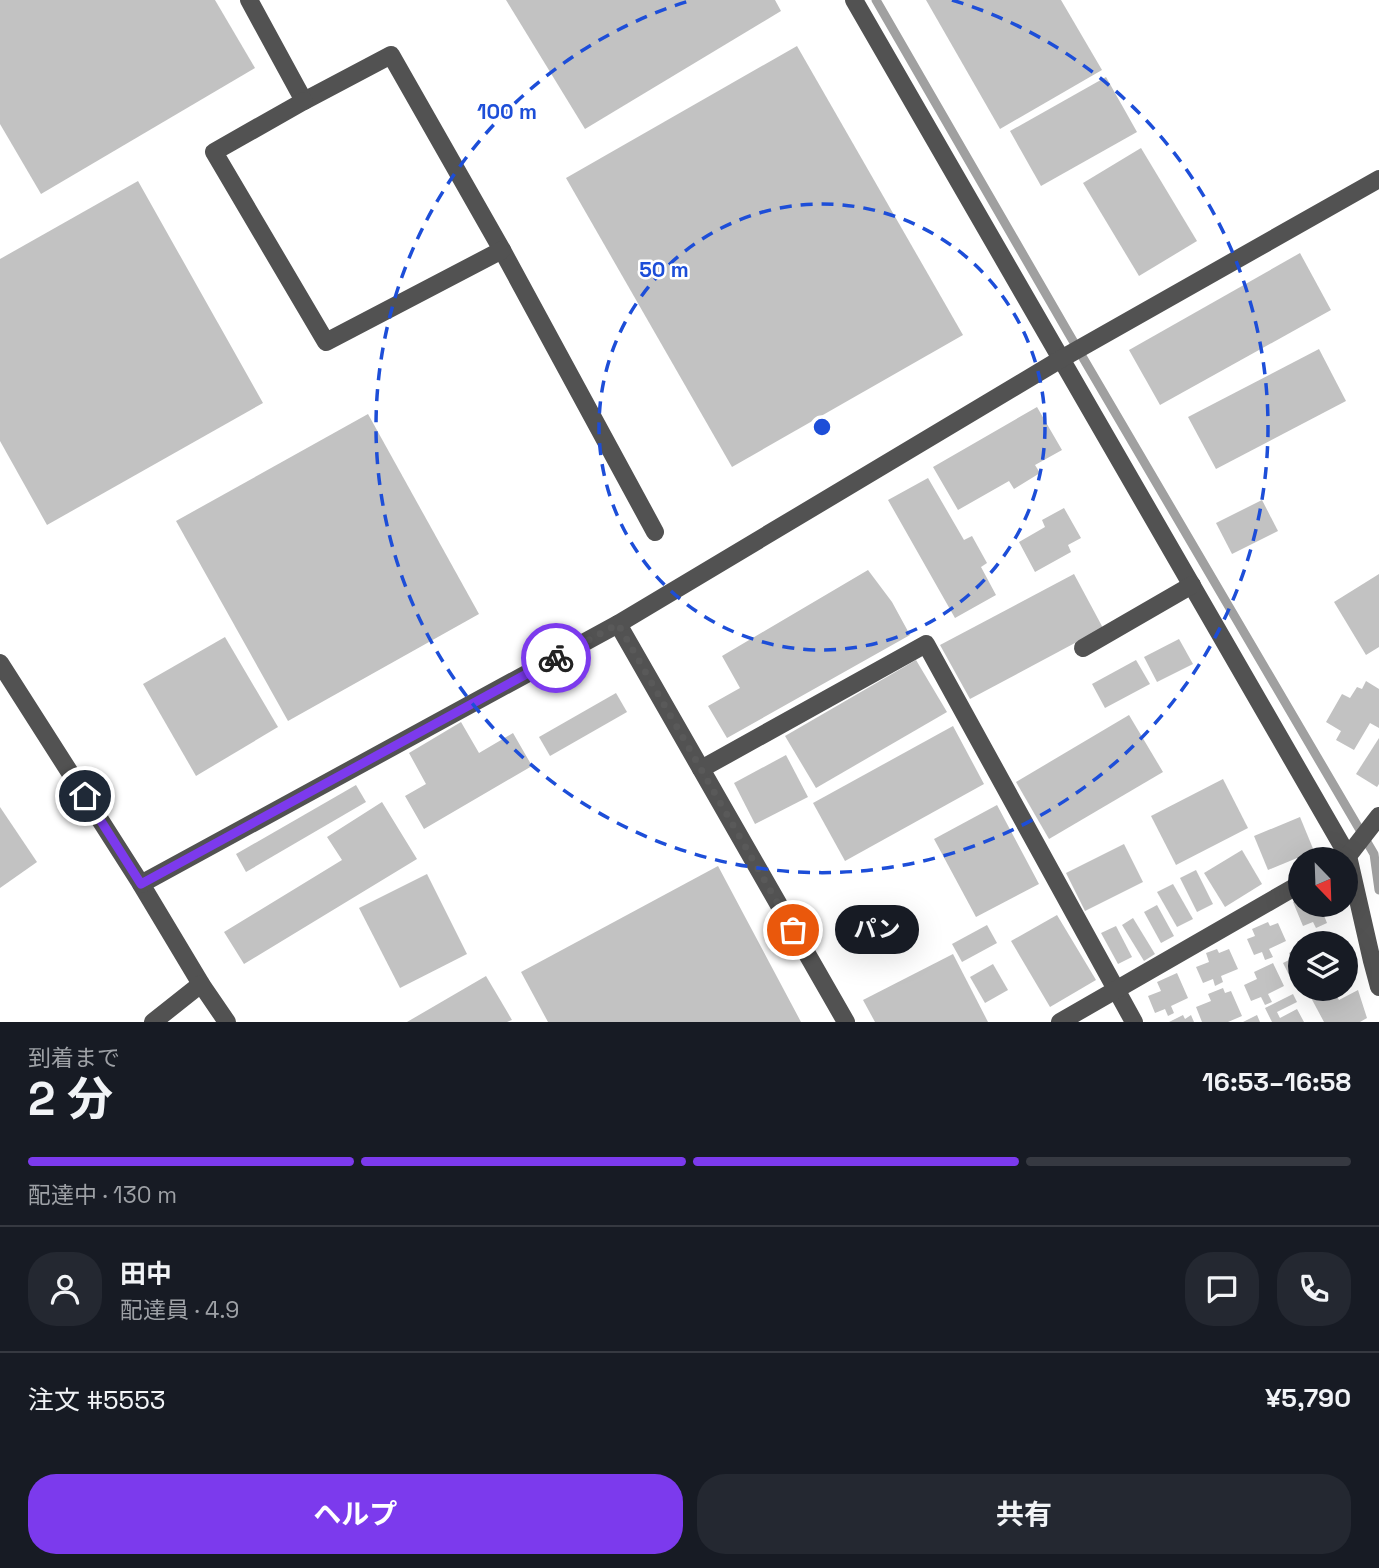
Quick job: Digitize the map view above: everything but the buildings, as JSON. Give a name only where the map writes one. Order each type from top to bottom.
[{"type":"street","points":[[249,0],[304,101]]},
{"type":"street","points":[[855,0],[1340,847]]},
{"type":"street","points":[[502,250],[326,342],[214,152],[391,55],[502,250],[655,532]]},
{"type":"street","points":[[141,884],[618,624],[1061,359],[1379,179]]},
{"type":"street","points":[[1083,648],[1192,585]]},
{"type":"street","points":[[618,624],[846,1022]]},
{"type":"street","points":[[701,769],[926,644],[1134,1022]]},
{"type":"street","points":[[0,663],[227,1022]]},
{"type":"street","points":[[1355,847],[1379,816]]},
{"type":"street","points":[[1060,1022],[1288,891]]},
{"type":"street","points":[[1358,905],[1379,987]]},
{"type":"street","points":[[153,1022],[201,984]]},
{"type":"waterway","points":[[876,0],[1374,854],[1379,890]]},
{"type":"way so far","points":[[556,658],[618,624],[793,930]]},
{"type":"place","name":"パン","points":[[793,930]]},
{"type":"route","points":[[85,796],[141,884],[556,658]]}]
